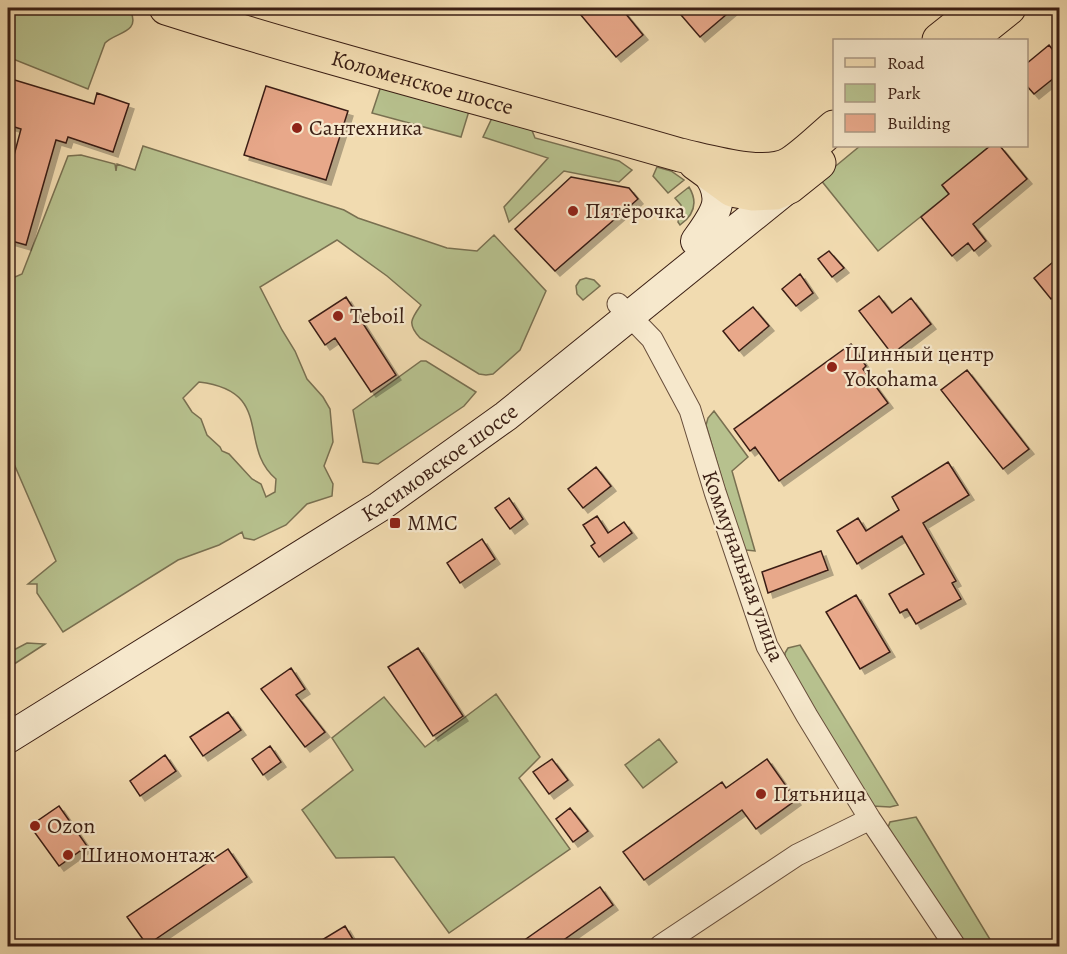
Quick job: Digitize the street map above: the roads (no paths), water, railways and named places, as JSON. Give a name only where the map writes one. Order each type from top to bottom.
[{"type":"main road","name":"Коломенское шоссе","points":[[166,8],[703,163],[761,169],[789,176],[775,193],[753,194],[732,190],[703,163]]},
{"type":"main road","points":[[940,39],[979,8]]},
{"type":"main road","points":[[970,39],[1009,8]]},
{"type":"main road","name":"Касимовское шоссе","points":[[8,715],[368,491],[624,311],[732,234],[833,128]]},
{"type":"main road","name":"Касимовское шоссе","points":[[789,176],[838,147]]},
{"type":"main road","points":[[696,241],[714,216],[718,205],[718,192],[703,163]]},
{"type":"main road","points":[[732,234],[750,206],[753,194]]},
{"type":"main road","name":"Касимовское шоссе","points":[[8,738],[379,507],[506,416],[624,311],[696,241],[753,194]]},
{"type":"street","points":[[227,8],[250,34]]},
{"type":"street","name":"Коммунальная улица","points":[[624,311],[652,339],[690,410],[767,646],[870,819],[955,946]]},
{"type":"street","points":[[660,946],[797,855],[870,819]]},
{"type":"place","name":"Сантехника","points":[[297,128]]},
{"type":"place","name":"Пятёрочка","points":[[573,211]]},
{"type":"place","name":"Teboil","points":[[338,316]]},
{"type":"place","name":"Шинный центр Yokohama","points":[[832,367]]},
{"type":"place","name":"ММС","points":[[395,523]]},
{"type":"place","name":"Пятьница","points":[[761,794]]},
{"type":"place","name":"Ozon","points":[[35,826]]},
{"type":"place","name":"Шиномонтаж","points":[[68,855]]}]
